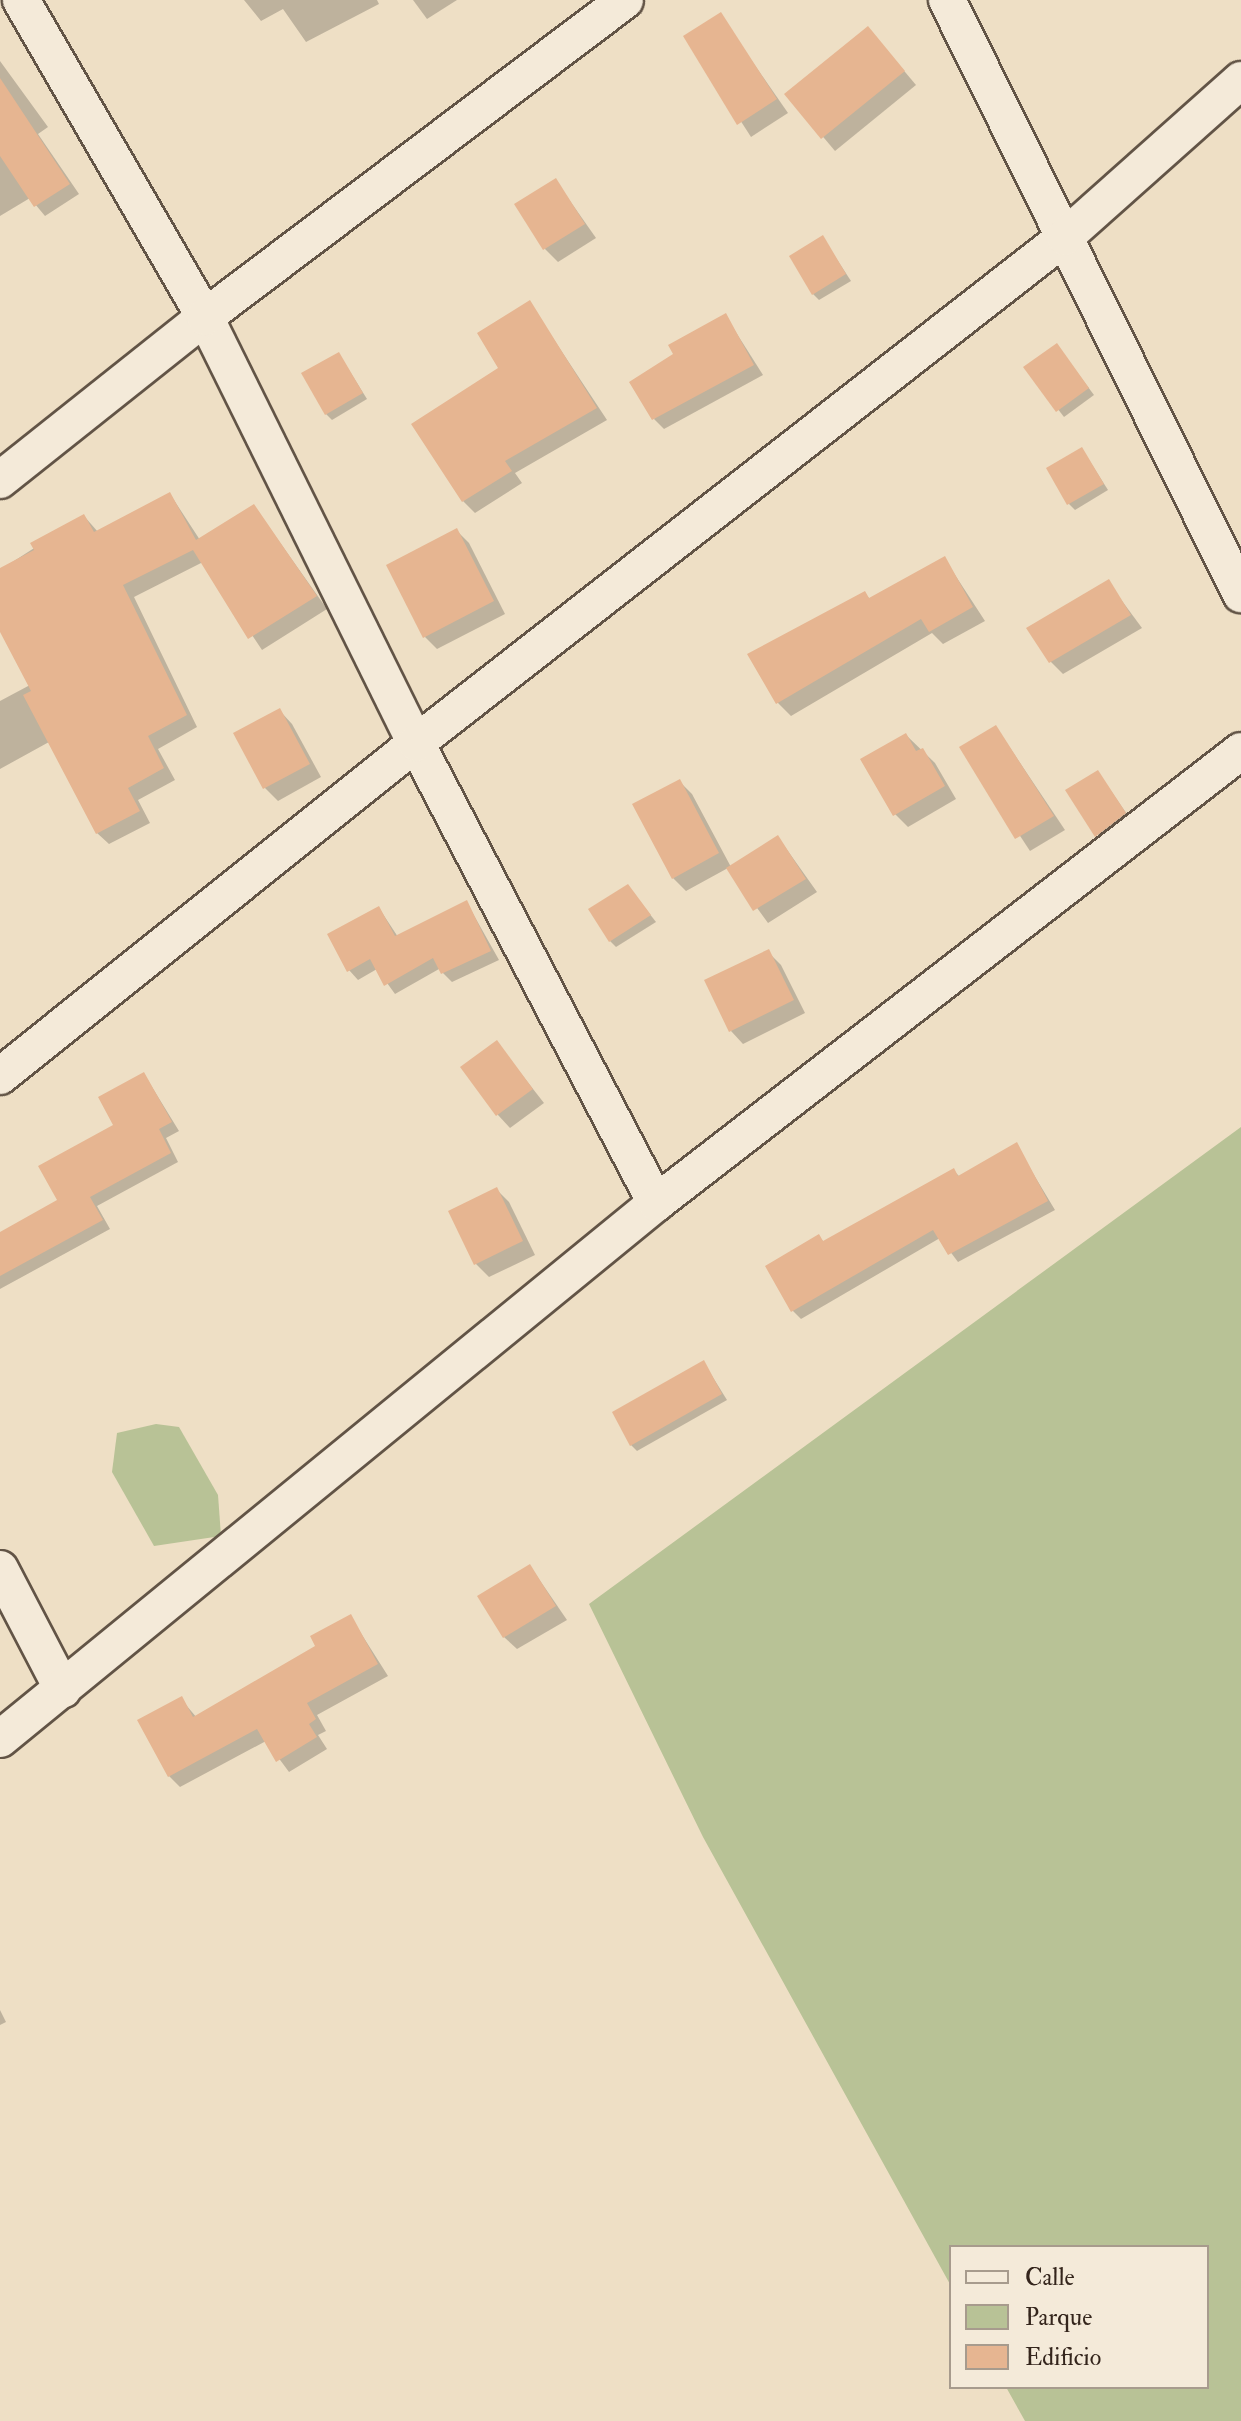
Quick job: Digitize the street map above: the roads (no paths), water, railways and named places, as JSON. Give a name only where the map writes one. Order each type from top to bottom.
[{"type":"street","points":[[21,0],[205,317],[416,743],[656,1203]]},
{"type":"street","points":[[0,480],[205,317],[625,0]]},
{"type":"street","points":[[947,0],[1241,594]]},
{"type":"street","points":[[0,1076],[416,743],[1065,237],[1241,80]]},
{"type":"street","points":[[0,1739],[656,1203],[1241,751]]},
{"type":"street","points":[[0,1569],[63,1690]]}]
